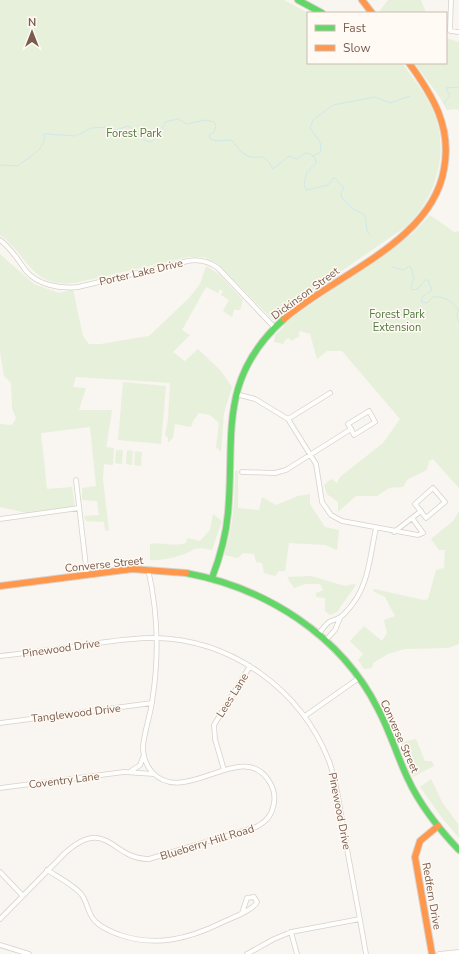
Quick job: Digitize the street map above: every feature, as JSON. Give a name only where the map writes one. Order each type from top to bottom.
[{"type":"main road","points":[[298,0],[320,12]]},
{"type":"main road","points":[[362,0],[371,12]]},
{"type":"main road","name":"Dickinson Street","points":[[212,578],[223,542],[228,515],[232,422],[236,394],[250,360],[275,328],[298,308],[406,234],[421,219],[434,200],[444,169],[445,134],[435,102],[409,64]]},
{"type":"main road","name":"Converse Street","points":[[0,586],[125,570],[148,570],[183,573],[212,578],[241,587],[268,599],[290,612],[319,633],[359,678],[385,721],[412,787],[438,826],[459,850]]},
{"type":"main road","name":"Redfern Drive","points":[[432,954],[416,857],[420,841],[438,826]]},
{"type":"street","points":[[451,0],[450,31],[459,32]]},
{"type":"street","name":"Porter Lake Drive","points":[[0,240],[13,252],[30,275],[47,284],[63,287],[78,287],[188,261],[197,260],[208,262],[218,268],[275,328]]},
{"type":"street","points":[[288,420],[330,393]]},
{"type":"street","points":[[236,394],[255,399],[284,415],[288,420],[317,467],[320,497],[327,512],[342,521],[394,532],[418,535],[423,533],[412,518]]},
{"type":"street","points":[[369,411],[375,422],[354,435],[351,429],[348,424],[369,411]]},
{"type":"street","points":[[242,472],[279,472],[351,429]]},
{"type":"street","points":[[76,480],[87,575]]},
{"type":"street","points":[[433,488],[445,502],[426,518],[420,511],[415,504],[433,488]]},
{"type":"street","points":[[0,519],[79,508]]},
{"type":"street","points":[[394,532],[420,511]]},
{"type":"street","points":[[319,633],[326,624],[340,618],[356,602],[363,588],[376,528]]},
{"type":"street","points":[[148,570],[153,600],[156,638],[152,703],[144,741],[144,755],[146,763],[154,774]]},
{"type":"street","points":[[326,640],[336,630],[340,618]]},
{"type":"street","name":"Pinewood Drive","points":[[0,656],[102,643],[156,638],[204,645],[231,656],[263,674],[278,687],[305,716],[324,750],[333,775],[366,954]]},
{"type":"street","name":"Lees Lane","points":[[224,770],[215,739],[214,725],[250,666]]},
{"type":"street","points":[[305,716],[359,678]]},
{"type":"street","name":"Tanglewood Drive","points":[[0,723],[152,703]]},
{"type":"street","points":[[128,772],[140,765],[144,755]]},
{"type":"street","name":"Blueberry Hill Road","points":[[0,919],[22,895],[72,847],[87,838],[103,839],[133,858],[149,859],[215,841],[263,824],[270,815],[274,802],[273,790],[267,778],[260,772],[250,768],[238,767],[224,770],[182,783],[167,781],[154,774]]},
{"type":"street","name":"Coventry Lane","points":[[0,788],[128,772],[154,774]]},
{"type":"street","points":[[48,870],[81,894],[90,915],[97,923],[114,932],[137,939],[164,941],[189,936],[242,913]]},
{"type":"street","points":[[0,872],[22,895]]},
{"type":"street","points":[[247,954],[274,939],[291,932],[360,919]]},
{"type":"street","points":[[291,932],[297,954]]},
{"type":"street","points":[[0,945],[29,954]]},
{"type":"street","points":[[438,954],[459,952]]},
{"type":"green space","name":"Forest Park","points":[[0,0],[284,0],[307,12],[307,64],[403,64],[428,100],[439,128],[440,160],[437,175],[424,204],[415,217],[404,228],[292,305],[273,320],[218,264],[204,257],[188,257],[75,283],[60,283],[48,280],[39,275],[0,235]]},
{"type":"green space","points":[[388,0],[421,0],[426,12],[379,12]]},
{"type":"green space","points":[[447,38],[459,42],[459,111],[457,109],[447,110],[437,93],[415,64],[447,64]]},
{"type":"green space","name":"Forest Park Extension","points":[[430,215],[454,232],[459,231],[459,488],[433,459],[429,461],[427,470],[408,479],[403,487],[389,488],[377,496],[356,496],[338,512],[338,502],[327,494],[324,485],[331,479],[337,483],[340,477],[383,443],[400,419],[342,351],[327,351],[317,359],[310,334],[301,331],[298,333],[300,336],[291,341],[289,338],[284,341],[284,344],[274,342],[275,335],[284,326],[281,325],[413,233]]},
{"type":"green space","points":[[0,254],[34,284],[59,293],[73,289],[83,336],[89,344],[101,344],[149,336],[190,297],[200,284],[206,266],[219,274],[243,300],[240,310],[234,310],[232,317],[223,311],[229,300],[221,295],[223,291],[220,289],[218,293],[206,287],[182,330],[190,335],[173,352],[185,361],[198,349],[221,371],[232,387],[224,413],[221,452],[216,447],[219,423],[210,415],[199,413],[193,421],[191,427],[175,424],[173,438],[168,443],[168,438],[165,435],[168,419],[170,383],[76,377],[73,387],[86,388],[79,410],[112,410],[106,447],[114,448],[113,465],[104,464],[103,479],[109,531],[105,530],[104,522],[86,521],[84,516],[99,515],[97,501],[82,500],[82,488],[96,486],[90,427],[41,433],[47,489],[72,487],[75,506],[27,513],[0,507],[0,424],[12,425],[16,418],[12,408],[11,383],[4,376],[0,352]]},
{"type":"green space","points":[[123,382],[166,386],[161,444],[118,440]]},
{"type":"green space","points":[[116,450],[123,450],[122,464],[115,463]]},
{"type":"green space","points":[[127,450],[133,451],[132,465],[126,464]]},
{"type":"green space","points":[[135,451],[142,452],[141,466],[134,465]]},
{"type":"green space","points":[[235,471],[238,471],[238,508],[259,510],[262,497],[276,505],[298,496],[310,494],[310,504],[325,527],[339,530],[337,550],[325,545],[289,543],[285,571],[279,571],[275,576],[264,573],[262,563],[256,562],[254,554],[243,553],[238,558],[224,555],[230,534],[233,514]]},
{"type":"green space","points":[[459,511],[459,644],[448,648],[405,649],[388,654],[373,663],[372,668],[364,669],[358,660],[363,654],[350,641],[364,626],[382,641],[387,633],[384,620],[395,616],[385,597],[373,591],[374,589],[424,600],[428,599],[436,570],[444,568],[445,550],[439,550],[431,539],[453,521]]},
{"type":"green space","points":[[213,514],[222,521],[212,550],[201,548],[194,549],[186,554],[173,558],[150,560],[150,544],[181,544],[186,543],[187,538],[200,541],[210,530]]},
{"type":"green space","points":[[311,576],[345,586],[356,585],[337,612],[330,615],[325,611],[325,598],[316,597],[316,593],[323,590],[320,584],[305,584],[294,588],[287,577]]},
{"type":"green space","points":[[416,739],[425,761],[432,761],[434,766],[413,777],[401,742]]},
{"type":"green space","points":[[431,779],[442,802],[458,824],[459,838],[442,818],[420,787]]},
{"type":"waterway","points":[[444,103],[450,96],[446,88],[459,88]]},
{"type":"waterway","points":[[313,156],[321,152],[320,142],[310,128],[313,120],[333,105],[375,97],[390,103],[410,96]]},
{"type":"waterway","points":[[0,165],[18,166],[36,153],[44,140],[44,134],[76,136],[91,128],[110,127],[116,130],[128,126],[144,140],[150,142],[159,136],[165,122],[178,119],[187,124],[205,120],[214,122],[216,126],[214,132],[209,135],[210,139],[217,141],[231,140],[242,153],[253,157],[263,157],[273,169],[289,156],[297,159],[307,153],[314,157],[316,163],[307,172],[304,184],[306,190],[328,185],[334,177],[344,188],[341,193],[342,198],[353,209],[365,215],[367,230],[370,235]]},
{"type":"waterway","points":[[392,267],[404,270],[409,266],[411,268],[414,278],[411,286],[412,290],[418,289],[425,280],[428,280],[432,290],[422,297],[422,302],[427,303],[433,297],[440,297],[447,300],[454,304],[458,310],[457,316],[459,322]]},
{"type":"traffic: fast","points":[[298,0],[320,12]]},
{"type":"traffic: fast","points":[[212,578],[218,562],[226,530],[230,485],[231,434],[239,386],[248,364],[263,341],[284,319]]},
{"type":"traffic: fast","points":[[186,573],[216,580],[245,590],[272,603],[298,619],[322,637],[344,659],[362,683],[378,709],[404,770],[418,798],[444,834],[459,850]]},
{"type":"traffic: slow","points":[[362,0],[371,12]]},
{"type":"traffic: slow","points":[[284,319],[305,303],[378,255],[401,237],[421,217],[436,195],[444,169],[446,154],[443,126],[433,100],[410,64]]},
{"type":"traffic: slow","points":[[0,586],[132,569],[186,573]]},
{"type":"traffic: slow","points":[[432,954],[415,857],[420,841],[438,826]]}]
